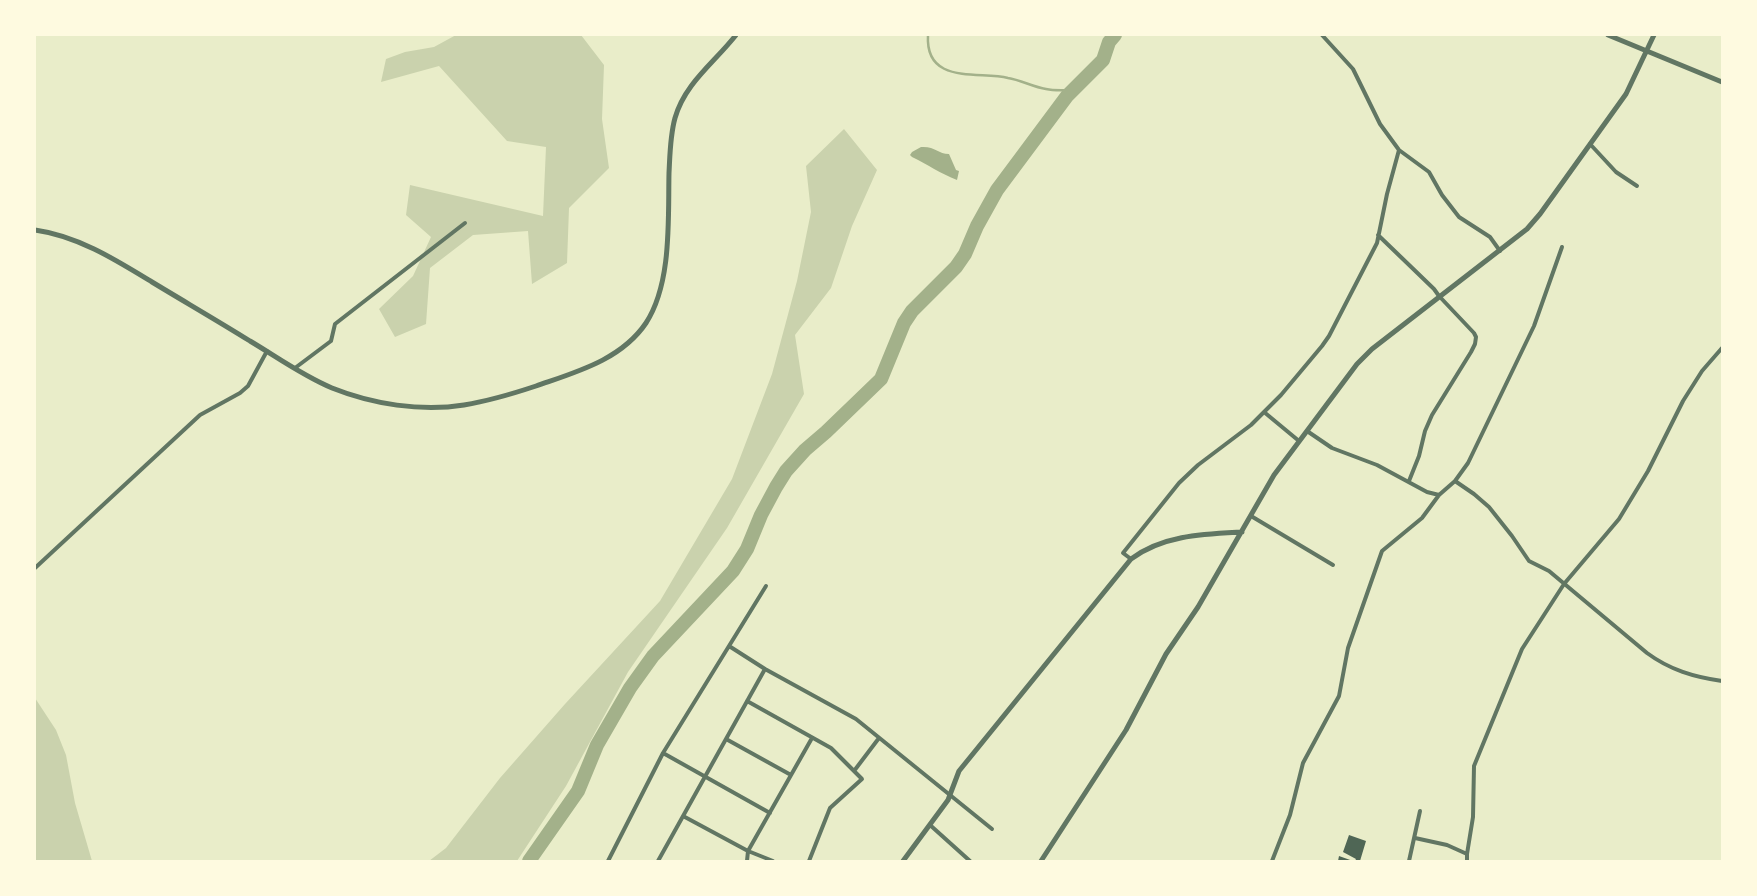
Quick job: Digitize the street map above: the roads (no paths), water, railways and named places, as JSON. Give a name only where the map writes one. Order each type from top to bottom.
[{"type":"street","points":[[35,230],[72,239],[93,248],[332,388],[380,402],[419,406],[462,406],[508,395],[559,378],[611,356],[636,335],[647,321],[661,290],[666,258],[670,147],[675,118],[688,89],[699,74],[736,35]]},
{"type":"street","points":[[1322,35],[1353,69],[1380,124],[1399,150],[1429,172],[1442,195],[1459,217],[1490,236],[1500,252]]},
{"type":"street","points":[[1608,35],[1722,82]]},
{"type":"street","points":[[1041,861],[1126,730],[1166,654],[1198,607],[1274,475],[1299,440],[1367,354],[1439,296],[1500,252],[1534,222],[1626,94],[1654,35]]},
{"type":"street","points":[[1590,144],[1616,172],[1638,186]]},
{"type":"street","points":[[1131,559],[1123,553],[1179,483],[1198,465],[1238,436],[1264,412],[1281,395],[1329,336],[1376,242],[1399,150]]},
{"type":"street","points":[[295,368],[331,341],[335,324],[464,224]]},
{"type":"street","points":[[1378,235],[1434,289],[1476,337],[1472,352],[1424,431],[1419,456],[1409,481]]},
{"type":"street","points":[[1272,861],[1290,814],[1303,763],[1338,696],[1348,648],[1382,552],[1422,518],[1439,495],[1454,481],[1468,463],[1528,341],[1562,247]]},
{"type":"street","points":[[1467,861],[1474,817],[1474,766],[1522,649],[1564,584],[1619,519],[1648,470],[1682,402],[1702,371],[1722,348]]},
{"type":"street","points":[[35,568],[200,415],[240,393],[248,386],[267,351]]},
{"type":"street","points":[[1264,412],[1299,440]]},
{"type":"street","points":[[1307,431],[1332,448],[1377,465],[1427,492],[1439,495]]},
{"type":"street","points":[[1454,481],[1474,494],[1489,508],[1529,561],[1549,571],[1662,664],[1681,672],[1722,681]]},
{"type":"street","points":[[1251,516],[1333,565]]},
{"type":"street","points":[[904,861],[943,810],[951,795],[959,771],[1131,559],[1144,551],[1181,537],[1242,532]]},
{"type":"street","points":[[608,861],[663,753],[766,586]]},
{"type":"street","points":[[729,646],[765,669],[856,719],[992,829]]},
{"type":"street","points":[[660,860],[765,669]]},
{"type":"street","points":[[748,701],[831,748],[862,779],[830,808],[809,861]]},
{"type":"street","points":[[747,861],[748,851],[812,738]]},
{"type":"street","points":[[854,770],[879,738]]},
{"type":"street","points":[[726,739],[791,775]]},
{"type":"street","points":[[663,753],[770,813]]},
{"type":"street","points":[[1409,861],[1420,810]]},
{"type":"street","points":[[683,816],[748,851],[773,861]]},
{"type":"street","points":[[930,825],[970,861]]},
{"type":"street","points":[[1415,838],[1447,845],[1467,854]]},
{"type":"waterway","points":[[928,35],[929,51],[935,62],[944,69],[969,75],[1008,78],[1049,90],[1073,90]]},
{"type":"waterway","points":[[529,861],[578,791],[597,745],[630,688],[653,656],[733,571],[747,549],[761,515],[786,471],[805,450],[881,379],[904,323],[912,311],[956,267],[965,254],[977,226],[997,190],[1067,96],[1103,60],[1109,42],[1115,35]]}]
